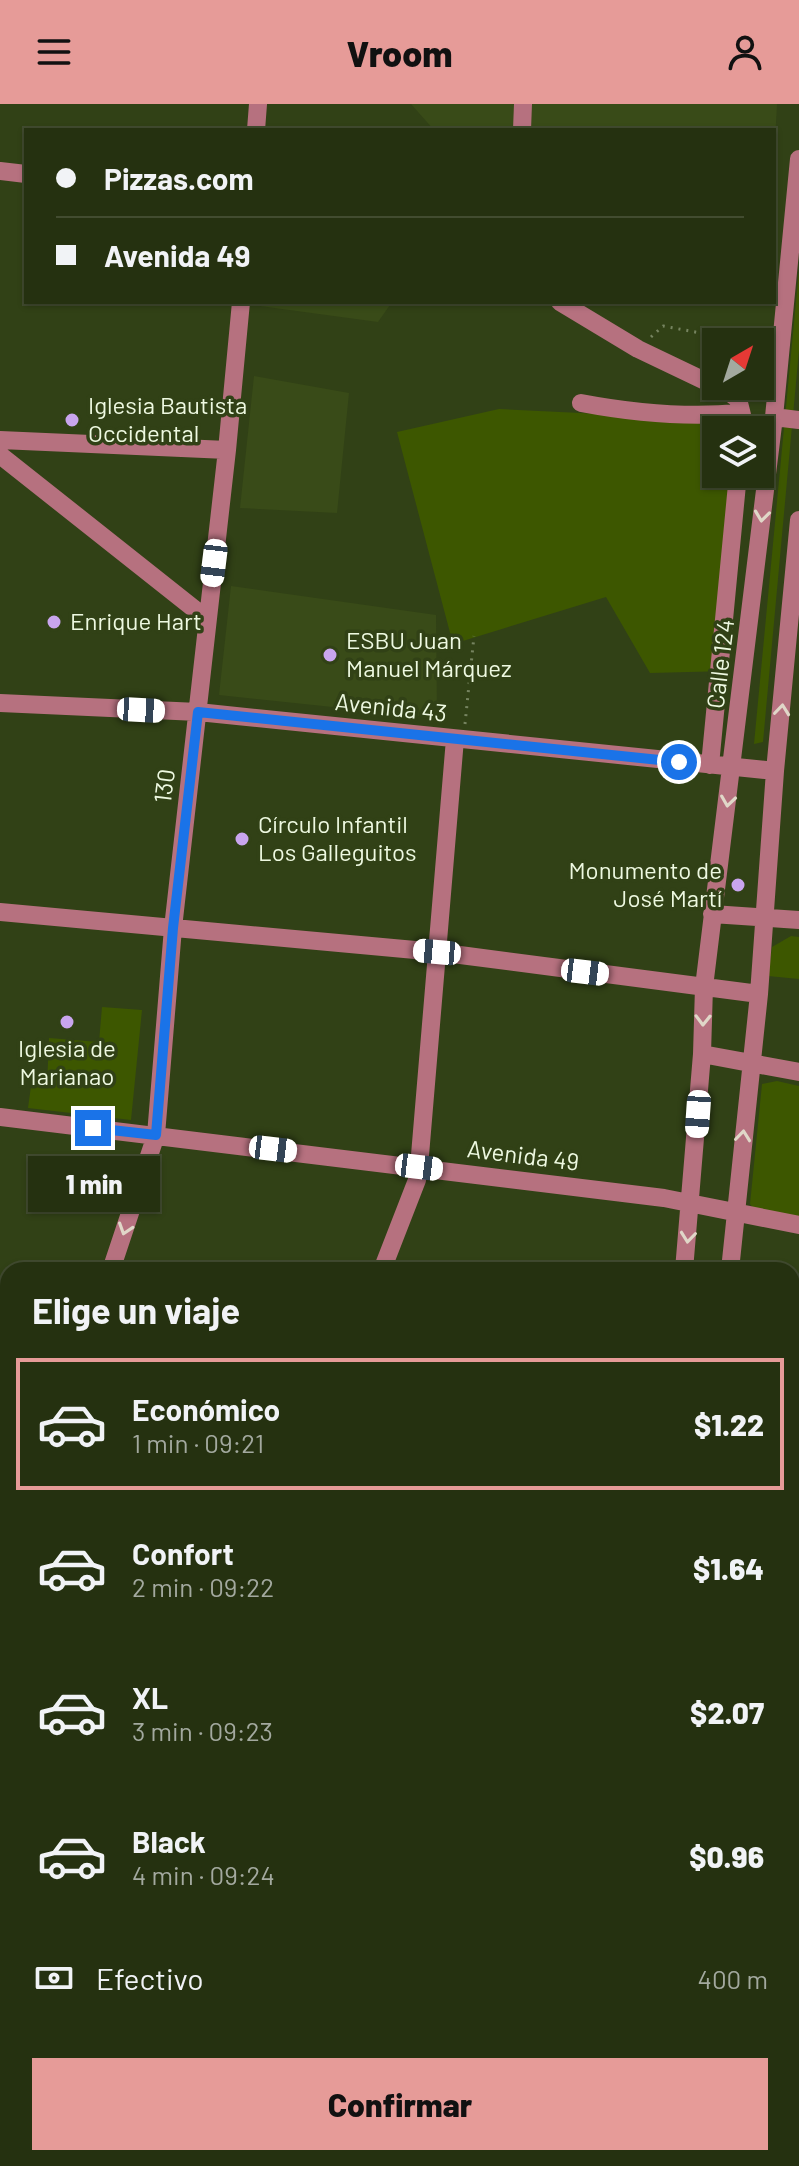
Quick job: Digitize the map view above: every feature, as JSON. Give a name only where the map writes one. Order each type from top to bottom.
[{"type":"street","points":[[256,128],[258,104]]},
{"type":"street","points":[[522,128],[523,104]]},
{"type":"street","name":"Calle 124","points":[[774,417],[799,159]]},
{"type":"street","points":[[0,171],[24,174]]},
{"type":"street","name":"130","points":[[114,1262],[156,1135],[173,928],[241,304]]},
{"type":"street","points":[[563,304],[638,349],[730,393],[738,399],[741,416]]},
{"type":"street","points":[[581,403],[623,411],[702,418]]},
{"type":"street","points":[[774,417],[799,420]]},
{"type":"street","points":[[0,440],[227,450]]},
{"type":"street","points":[[0,455],[207,619]]},
{"type":"street","points":[[710,765],[737,488]]},
{"type":"street","name":"Calle 124","points":[[685,1262],[692,1203],[704,987],[765,488]]},
{"type":"street","points":[[731,1262],[759,994],[775,771],[792,665],[799,520]]},
{"type":"street","name":"Avenida 43","points":[[0,703],[198,712],[775,771]]},
{"type":"street","points":[[385,1262],[417,1180],[419,1167],[459,740]]},
{"type":"street","points":[[0,912],[437,952],[759,994]]},
{"type":"street","points":[[712,914],[799,920]]},
{"type":"street","points":[[702,1054],[799,1072]]},
{"type":"street","name":"Avenida 49","points":[[0,1117],[692,1203],[799,1225]]},
{"type":"path","points":[[638,349],[663,326],[702,333]]},
{"type":"path","points":[[459,740],[474,636]]},
{"type":"shaded area","points":[[411,104],[777,104],[776,128],[432,128]]},
{"type":"shaded area","points":[[799,270],[799,350],[763,742],[754,744]]},
{"type":"shaded area","points":[[260,304],[391,304],[378,322]]},
{"type":"shaded area","points":[[254,376],[349,393],[337,513],[240,508]]},
{"type":"shaded area","points":[[499,409],[702,419],[702,488],[742,488],[728,671],[650,673],[606,597],[453,644],[397,432]]},
{"type":"shaded area","name":"ESBU Juan Manuel Márquez","points":[[231,586],[436,615],[437,718],[219,695]]},
{"type":"shaded area","points":[[791,936],[799,937],[799,979],[768,976],[772,947]]},
{"type":"shaded area","points":[[102,1007],[142,1010],[131,1120],[28,1108],[31,1086],[47,1087],[49,1038],[99,1042]]},
{"type":"shaded area","points":[[777,1081],[799,1086],[799,1218],[756,1212],[750,1204],[762,1084]]},
{"type":"place","name":"Iglesia Bautista Occidental","points":[[72,420]]},
{"type":"place","name":"Enrique Hart","points":[[54,622]]},
{"type":"place","name":"ESBU Juan Manuel Márquez","points":[[330,655]]},
{"type":"place","name":"Círculo Infantil Los Galleguitos","points":[[242,839]]},
{"type":"place","name":"Monumento de José Martí","points":[[738,885]]},
{"type":"place","name":"Iglesia de Marianao","points":[[67,1022]]},
{"type":"route","points":[[93,1128],[156,1135],[173,928],[198,712],[679,762]]}]
